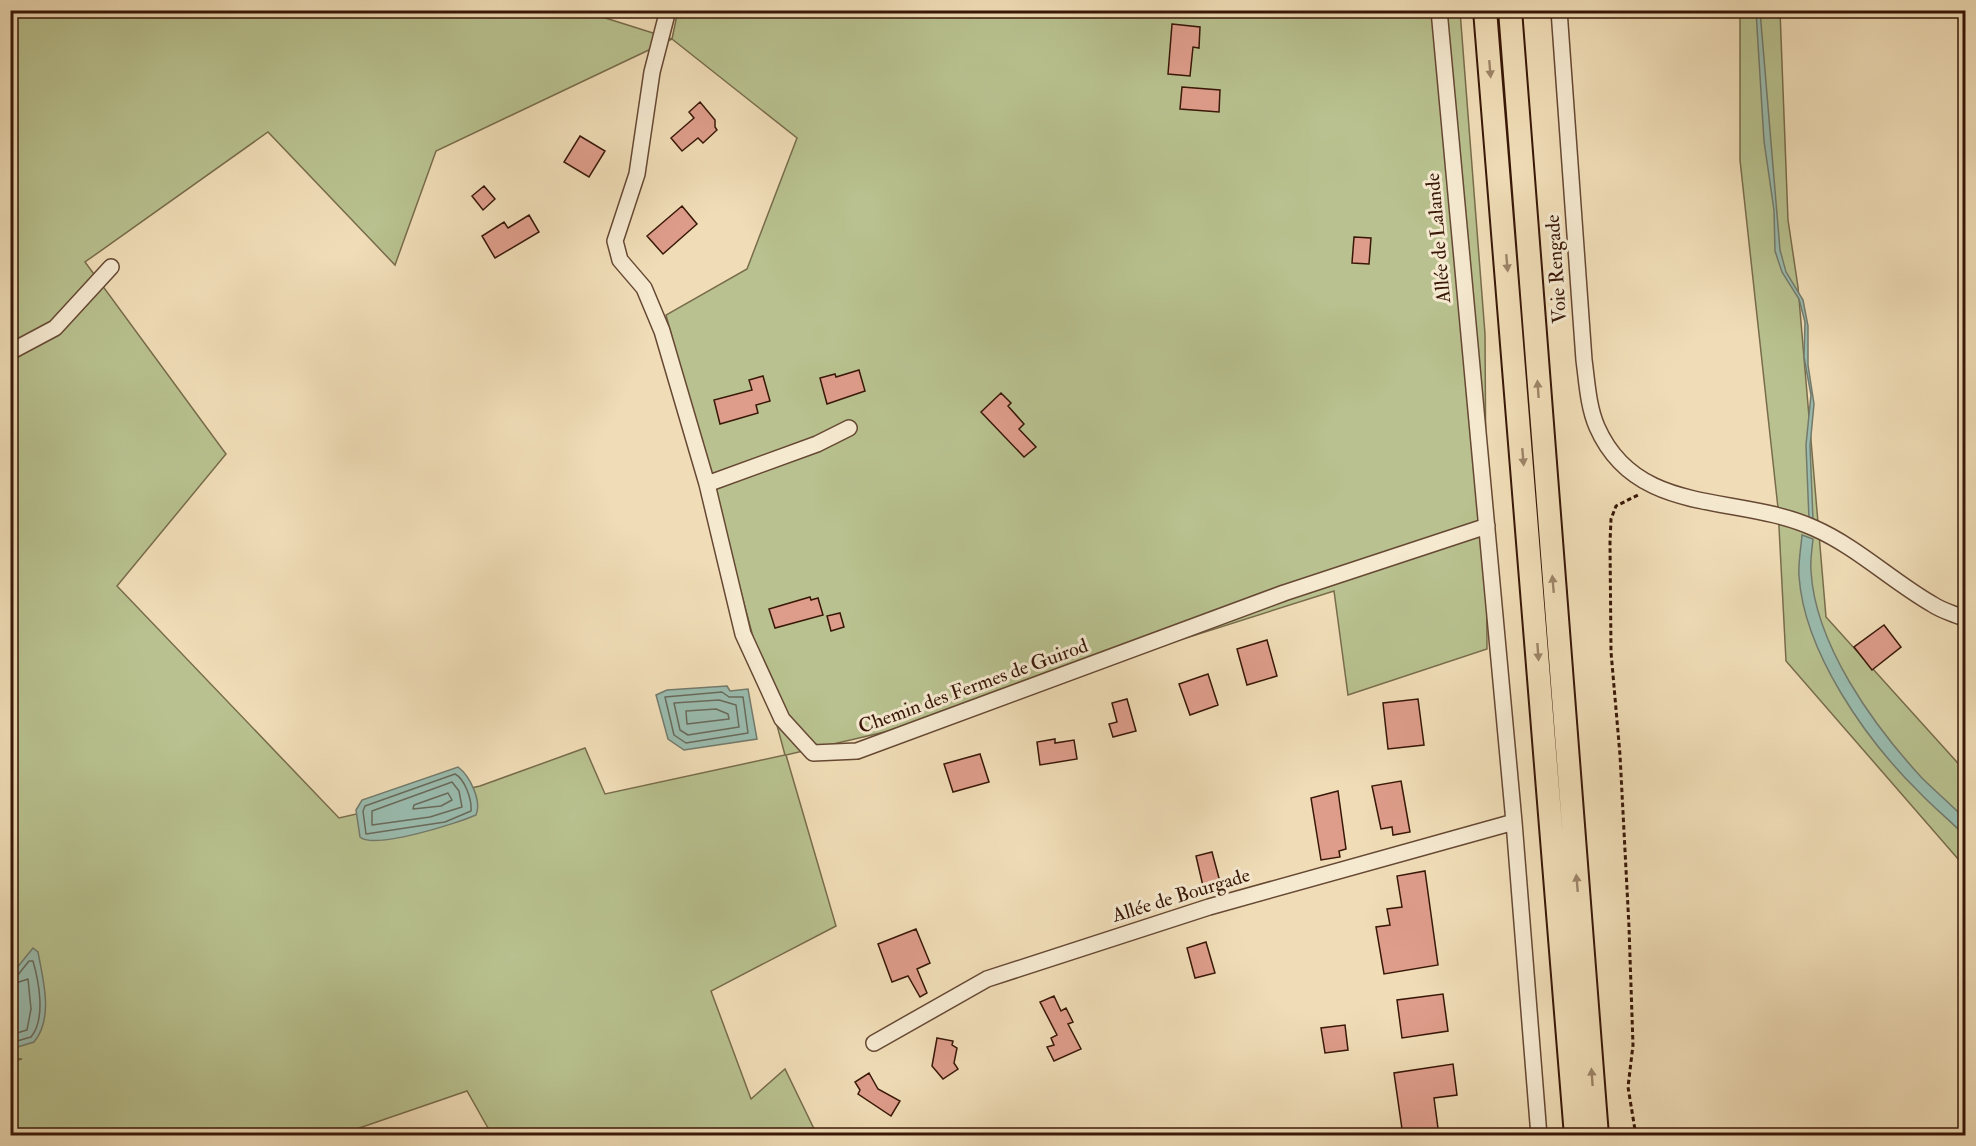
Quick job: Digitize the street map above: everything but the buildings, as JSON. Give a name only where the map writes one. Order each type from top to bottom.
[{"type":"highway","points":[[1485,10],[1576,1136]]},
{"type":"highway","points":[[1510,10],[1597,1136]]},
{"type":"street","name":"Chemin des Fermes de Guirod","points":[[668,10],[652,72],[637,174],[615,241],[620,260],[644,288],[662,331],[707,484],[742,634],[782,719],[813,753],[857,751],[1284,592],[1487,526]]},
{"type":"street","name":"Allée de Lalande","points":[[1439,10],[1514,822],[1539,1136]]},
{"type":"street","name":"Voie Rengade","points":[[1559,10],[1584,360],[1592,412],[1609,450],[1628,470],[1664,492]]},
{"type":"street","points":[[10,352],[55,328],[111,267]]},
{"type":"street","points":[[707,484],[817,444],[849,428]]},
{"type":"street","points":[[1664,492],[1768,513],[1816,528],[1933,605],[1965,619]]},
{"type":"street","name":"Allée de Bourgade","points":[[874,1043],[987,978],[1209,907],[1514,822]]},
{"type":"path","points":[[1636,1136],[1628,1087],[1633,1045],[1620,755],[1611,652],[1611,519],[1616,507],[1635,495],[1664,492]]},
{"type":"green space","points":[[580,10],[672,39],[678,10],[1460,11],[1485,334],[1487,649],[1348,695],[1334,591],[906,727],[786,755],[836,926],[711,991],[751,1099],[785,1069],[817,1135],[492,1135],[467,1091],[339,1135],[11,1135],[10,1062],[22,1059],[10,1058],[11,11]],"holes":[[[672,39],[797,138],[747,269],[666,315],[785,755],[605,794],[585,748],[480,786],[339,818],[117,586],[226,454],[85,262],[268,132],[395,265],[436,151]]]},
{"type":"green space","points":[[1740,11],[1780,11],[1788,220],[1798,287],[1826,617],[1965,771],[1965,867],[1786,661],[1778,508],[1740,160]]},
{"type":"water","points":[[1756,11],[1760,11],[1780,250],[1786,272],[1803,300],[1808,326],[1808,365],[1814,404],[1810,446],[1813,520],[1809,519],[1806,445],[1811,395],[1804,357],[1805,322],[1799,299],[1782,272],[1775,251],[1774,210],[1764,141]]},
{"type":"water","points":[[1802,535],[1813,539],[1811,567],[1815,599],[1823,627],[1850,683],[1904,757],[1922,778],[1965,819],[1965,836],[1919,792],[1879,747],[1859,721],[1825,664],[1803,605],[1799,576]]},
{"type":"water","points":[[727,686],[730,691],[748,689],[757,739],[684,750],[668,739],[656,695],[667,690]]},
{"type":"water","points":[[458,767],[467,776],[474,789],[477,803],[476,815],[452,824],[398,838],[368,840],[360,837],[356,810],[362,800]]},
{"type":"water","points":[[33,948],[38,952],[44,986],[44,1022],[34,1042],[11,1049],[11,975]]}]
